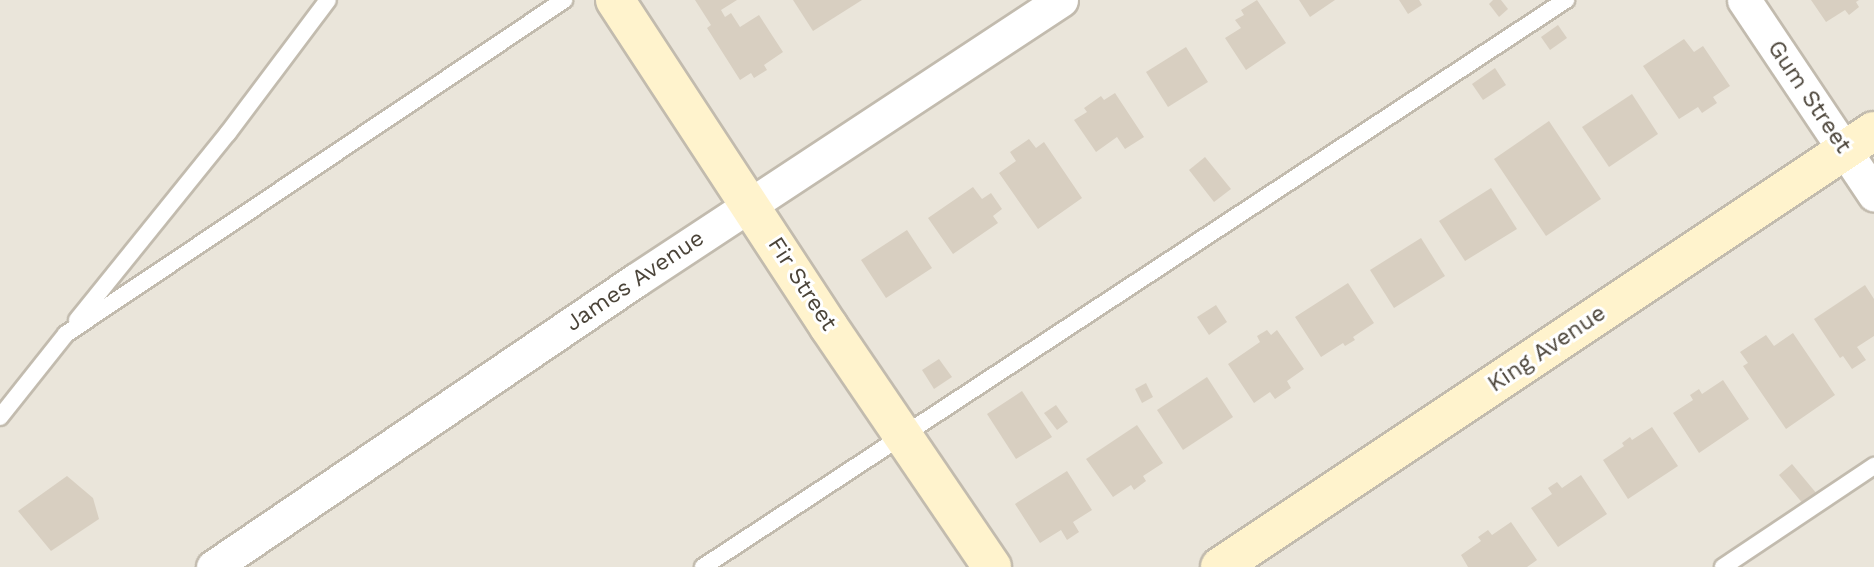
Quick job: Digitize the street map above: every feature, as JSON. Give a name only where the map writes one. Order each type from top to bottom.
[{"type":"street","name":"Fir Street","points":[[615,0],[992,567]]},
{"type":"street","name":"James Avenue","points":[[213,567],[751,204],[1061,0]]},
{"type":"street","name":"Gum Street","points":[[1744,0],[1860,141],[1874,194]]},
{"type":"street","name":"King Avenue","points":[[1220,567],[1860,141]]},
{"type":"lane","points":[[0,417],[228,133],[328,0]]},
{"type":"lane","points":[[65,334],[564,0]]},
{"type":"lane","points":[[703,567],[1566,0]]},
{"type":"lane","points":[[1723,567],[1874,466]]},
{"type":"shaded area","points":[[0,0],[1874,0],[1874,567],[0,567]]},
{"type":"building","points":[[695,0],[737,0],[721,10],[725,17],[731,13],[740,27],[759,15],[783,52],[764,65],[767,70],[754,78],[751,73],[740,80],[707,28],[711,25]]},
{"type":"building","points":[[793,0],[862,0],[813,31]]},
{"type":"building","points":[[1257,0],[1286,43],[1246,70],[1225,38],[1241,28],[1235,20],[1244,15],[1241,10]]},
{"type":"building","points":[[1299,0],[1335,0],[1310,17]]},
{"type":"building","points":[[1399,0],[1419,0],[1422,5],[1408,14]]},
{"type":"building","points":[[1493,0],[1501,0],[1508,9],[1499,17],[1489,4]]},
{"type":"building","points":[[1811,0],[1859,0],[1856,2],[1859,7],[1849,15],[1845,10],[1826,22]]},
{"type":"building","points":[[1558,25],[1567,38],[1550,50],[1541,37]]},
{"type":"building","points":[[1684,39],[1694,52],[1703,46],[1730,86],[1713,97],[1717,103],[1702,113],[1698,107],[1679,119],[1643,66]]},
{"type":"building","points":[[1186,47],[1208,82],[1168,107],[1146,72]]},
{"type":"building","points":[[1495,68],[1506,85],[1483,100],[1472,84]]},
{"type":"building","points":[[1115,93],[1144,137],[1125,149],[1117,137],[1096,152],[1074,120],[1087,112],[1084,108],[1101,96],[1104,100]]},
{"type":"building","points":[[1632,94],[1658,134],[1609,167],[1582,127]]},
{"type":"building","points":[[1549,121],[1601,199],[1546,236],[1494,159]]},
{"type":"building","points":[[1029,139],[1036,148],[1044,142],[1082,198],[1038,229],[999,173],[1016,161],[1010,152]]},
{"type":"building","points":[[1205,157],[1231,189],[1214,202],[1189,170]]},
{"type":"building","points":[[973,187],[982,199],[991,193],[1002,209],[993,216],[998,223],[953,254],[928,218]]},
{"type":"building","points":[[1491,188],[1517,229],[1465,261],[1439,221]]},
{"type":"building","points":[[907,230],[932,268],[886,298],[861,260]]},
{"type":"building","points":[[1421,238],[1445,276],[1394,308],[1370,270]]},
{"type":"building","points":[[1348,283],[1374,323],[1353,337],[1355,340],[1345,346],[1343,343],[1321,357],[1295,317]]},
{"type":"building","points":[[1865,285],[1874,299],[1874,336],[1857,347],[1866,360],[1852,369],[1843,356],[1840,358],[1814,319]]},
{"type":"building","points":[[1216,305],[1227,322],[1209,335],[1197,317]]},
{"type":"building","points":[[1267,330],[1271,335],[1277,330],[1304,369],[1287,381],[1291,388],[1275,399],[1270,392],[1254,403],[1228,364],[1260,342],[1257,336]]},
{"type":"building","points":[[1793,333],[1835,395],[1786,429],[1743,366],[1748,363],[1740,352],[1766,335],[1774,346]]},
{"type":"building","points":[[939,359],[952,377],[934,389],[922,370]]},
{"type":"building","points":[[1207,377],[1233,417],[1183,450],[1157,410]]},
{"type":"building","points":[[1723,380],[1749,419],[1699,453],[1673,413],[1693,400],[1690,395],[1699,389],[1702,394]]},
{"type":"building","points":[[1146,383],[1153,397],[1142,403],[1135,389]]},
{"type":"building","points":[[1022,391],[1052,437],[1016,459],[987,414]]},
{"type":"building","points":[[1056,405],[1068,422],[1057,430],[1044,413]]},
{"type":"building","points":[[1137,425],[1163,463],[1143,476],[1146,481],[1134,490],[1131,485],[1113,497],[1086,459]]},
{"type":"building","points":[[1652,427],[1678,466],[1628,499],[1603,460],[1624,446],[1622,443],[1630,437],[1632,440]]},
{"type":"building","points":[[1792,464],[1817,494],[1804,505],[1779,475]]},
{"type":"building","points":[[1067,471],[1092,510],[1073,522],[1079,532],[1067,540],[1061,530],[1040,543],[1015,504]]},
{"type":"building","points":[[1581,475],[1607,514],[1558,547],[1531,508],[1552,494],[1548,488],[1557,482],[1562,488]]},
{"type":"building","points":[[67,476],[93,498],[99,519],[51,551],[18,511]]},
{"type":"building","points":[[1511,522],[1537,560],[1527,567],[1468,567],[1461,555],[1481,541],[1478,537],[1488,530],[1492,535]]}]
